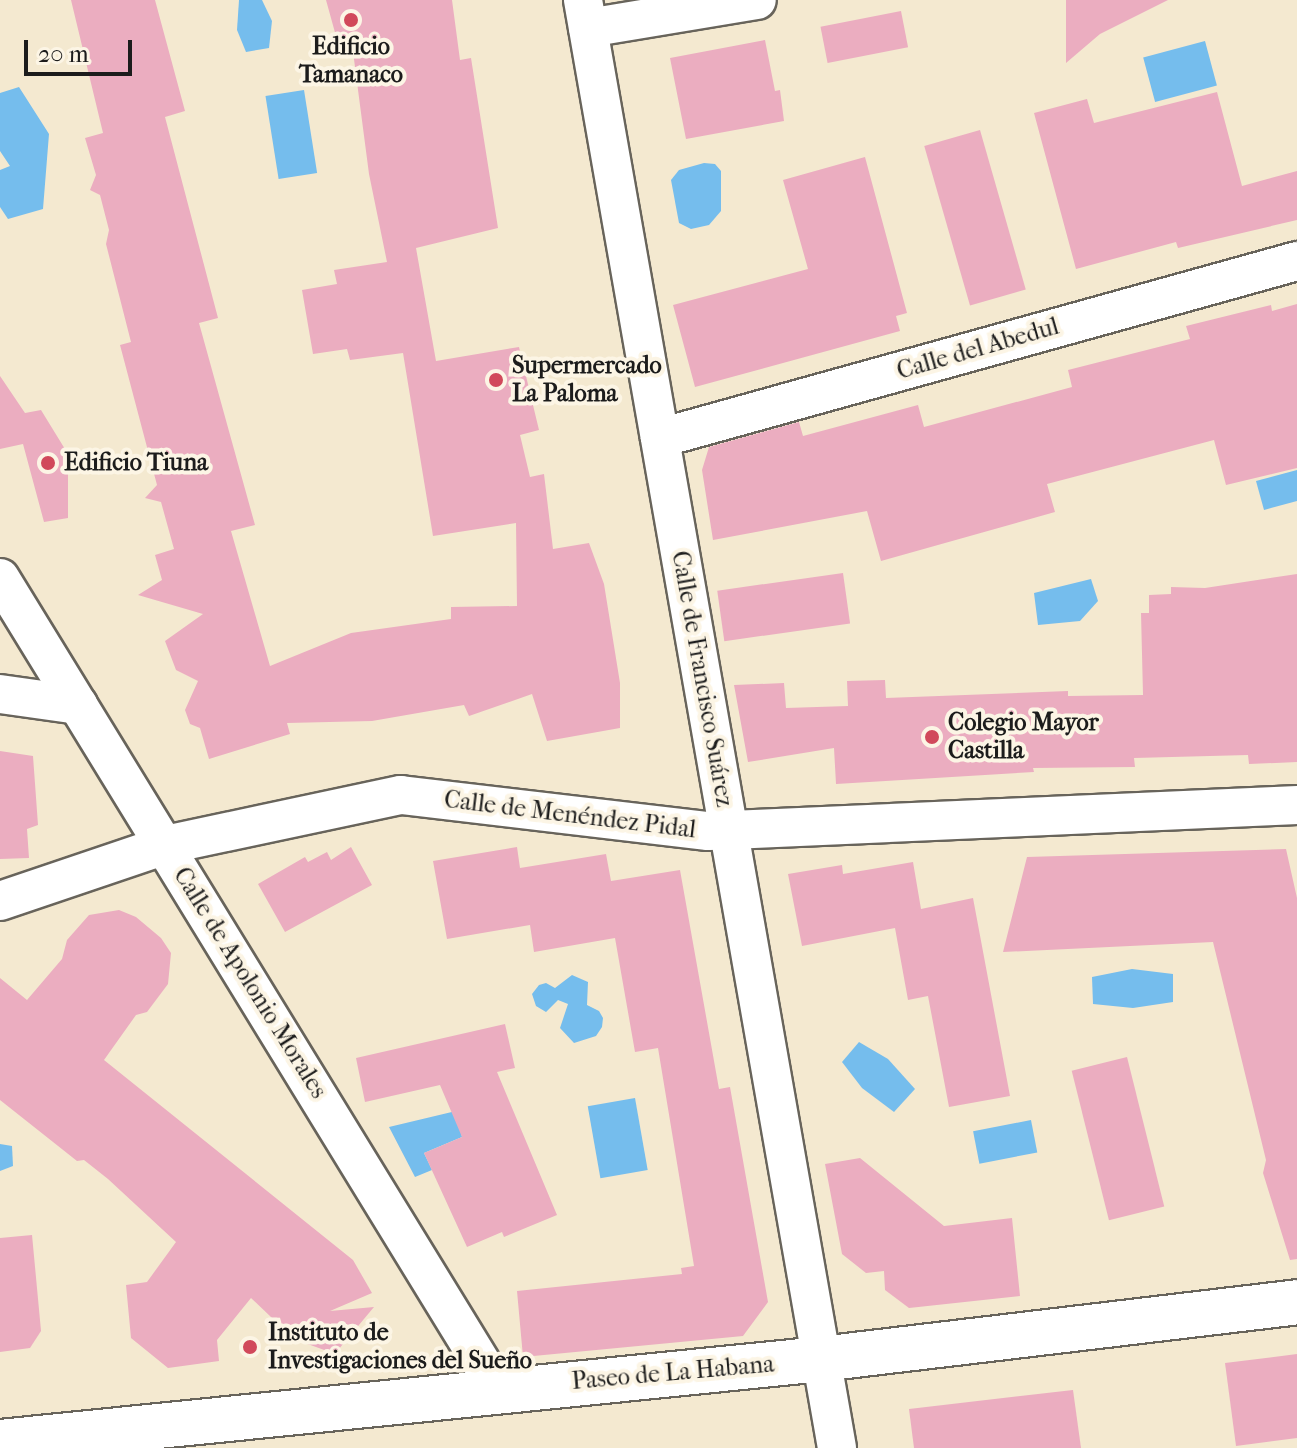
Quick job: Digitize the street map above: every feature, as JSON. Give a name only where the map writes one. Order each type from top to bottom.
[{"type":"street","points":[[585,14],[757,0]]},
{"type":"street","name":"Calle de Francisco Suárez","points":[[585,14],[837,1448]]},
{"type":"street","name":"Calle del Abedul","points":[[660,438],[1297,261]]},
{"type":"street","name":"Calle de Apolonio Morales","points":[[0,578],[498,1390]]},
{"type":"street","points":[[0,694],[78,705]]},
{"type":"street","name":"Calle de Menéndez Pidal","points":[[0,901],[165,845],[401,795],[729,831],[1297,805]]},
{"type":"street","name":"Paseo de La Habana","points":[[0,1442],[821,1359],[1297,1302]]},
{"type":"water","points":[[239,0],[262,0],[272,21],[269,48],[246,52],[237,30]]},
{"type":"water","points":[[1205,41],[1217,85],[1155,102],[1143,58]]},
{"type":"water","points":[[19,87],[49,134],[43,209],[8,219],[0,207],[0,170],[10,166],[0,151],[0,93]]},
{"type":"water","points":[[304,90],[317,173],[279,179],[265,96]]},
{"type":"water","points":[[704,163],[715,164],[721,171],[721,211],[709,225],[691,229],[679,223],[671,180],[679,170]]},
{"type":"water","points":[[1297,470],[1297,501],[1264,510],[1256,481]]},
{"type":"water","points":[[1091,579],[1098,601],[1080,621],[1038,625],[1034,593]]},
{"type":"water","points":[[1132,969],[1173,974],[1173,1002],[1133,1008],[1093,1004],[1092,977]]},
{"type":"water","points":[[572,975],[588,982],[587,1005],[599,1011],[603,1018],[596,1036],[574,1043],[560,1028],[568,1004],[558,1000],[546,1012],[536,1006],[532,994],[539,985],[546,983],[555,988]]},
{"type":"water","points":[[859,1042],[888,1059],[915,1089],[894,1112],[862,1088],[842,1062]]},
{"type":"water","points":[[635,1098],[648,1170],[600,1178],[588,1106]]},
{"type":"water","points":[[456,1111],[462,1137],[424,1153],[432,1170],[415,1177],[389,1127]]},
{"type":"water","points":[[1031,1120],[1037,1152],[979,1164],[973,1131]]},
{"type":"water","points":[[0,1144],[12,1146],[13,1166],[0,1171]]},
{"type":"building","points":[[71,0],[155,0],[185,111],[165,117],[218,318],[199,323],[255,525],[231,531],[270,666],[351,633],[451,619],[451,607],[517,606],[516,523],[433,536],[403,353],[350,360],[347,349],[313,354],[302,290],[337,284],[334,270],[387,262],[369,174],[352,44],[339,47],[326,0],[452,0],[460,60],[471,58],[498,228],[416,248],[436,361],[519,347],[539,430],[520,435],[530,477],[544,474],[553,549],[589,543],[604,584],[620,683],[620,728],[547,741],[532,694],[469,716],[464,705],[372,721],[287,723],[290,734],[209,759],[200,728],[190,724],[185,710],[198,681],[176,670],[165,641],[203,614],[138,595],[162,580],[155,555],[174,549],[161,502],[145,498],[157,485],[120,345],[131,342],[106,244],[109,230],[100,195],[90,190],[96,175],[85,138],[103,133]]},
{"type":"building","points":[[1066,0],[1168,0],[1100,34],[1066,63]]},
{"type":"building","points":[[901,11],[908,47],[828,63],[821,27]]},
{"type":"building","points":[[765,40],[775,91],[780,90],[784,121],[686,139],[670,58]]},
{"type":"building","points":[[1217,92],[1242,186],[1297,171],[1297,220],[1178,248],[1176,242],[1076,269],[1034,113],[1087,99],[1094,123]]},
{"type":"building","points":[[980,130],[1026,290],[970,306],[924,146]]},
{"type":"building","points":[[865,157],[907,313],[896,316],[900,331],[695,387],[673,305],[808,269],[783,180]]},
{"type":"building","points":[[1297,304],[1297,468],[1226,485],[1214,440],[1047,484],[1055,512],[881,561],[867,511],[713,540],[702,470],[709,447],[799,422],[803,436],[918,405],[924,427],[1072,387],[1068,370],[1190,339],[1186,326],[1271,305],[1272,311]]},
{"type":"building","name":"Edificio Tiuna","points":[[0,376],[25,413],[41,410],[68,454],[68,518],[44,522],[23,444],[0,449]]},
{"type":"building","points":[[843,573],[850,624],[724,641],[717,591]]},
{"type":"building","points":[[1297,574],[1297,762],[1249,764],[1248,755],[1134,758],[1135,767],[1033,768],[1034,772],[836,784],[834,748],[748,762],[734,685],[784,683],[786,708],[848,706],[847,681],[885,680],[886,698],[1068,691],[1068,696],[1143,695],[1141,613],[1149,613],[1149,595],[1171,594],[1171,587],[1205,588]]},
{"type":"building","points":[[0,751],[33,756],[38,825],[27,829],[29,858],[0,859]]},
{"type":"building","points":[[351,847],[372,885],[285,932],[258,884],[305,857],[308,862],[327,852],[331,860]]},
{"type":"building","points":[[517,847],[520,868],[606,854],[611,881],[680,870],[719,1089],[730,1087],[768,1302],[743,1336],[523,1357],[517,1291],[682,1274],[681,1268],[694,1266],[658,1048],[635,1052],[615,938],[534,952],[530,925],[447,939],[433,861]]},
{"type":"building","points":[[1286,849],[1297,898],[1297,1259],[1290,1260],[1263,1173],[1266,1160],[1213,942],[1003,952],[1027,857]]},
{"type":"building","points":[[913,862],[921,909],[973,898],[1010,1096],[949,1107],[928,996],[908,1000],[895,928],[802,946],[788,874],[842,865],[843,874]]},
{"type":"building","points":[[119,910],[136,917],[161,938],[171,953],[168,984],[147,1012],[136,1015],[104,1060],[353,1260],[372,1293],[330,1311],[374,1307],[338,1350],[327,1351],[294,1339],[251,1298],[217,1340],[219,1361],[168,1368],[131,1338],[126,1285],[147,1282],[176,1242],[108,1179],[84,1160],[77,1161],[0,1100],[0,978],[27,1000],[62,959],[67,940],[89,915]]},
{"type":"building","points":[[505,1024],[515,1068],[497,1072],[557,1215],[504,1237],[502,1232],[467,1247],[424,1153],[462,1137],[440,1085],[365,1102],[356,1058]]},
{"type":"building","points":[[1127,1057],[1164,1206],[1109,1220],[1072,1071]]},
{"type":"building","points":[[860,1158],[944,1226],[1012,1218],[1020,1296],[909,1308],[885,1290],[884,1271],[866,1273],[842,1254],[825,1164]]},
{"type":"building","points":[[32,1235],[41,1331],[30,1348],[0,1352],[0,1238]]},
{"type":"building","points":[[1297,1354],[1297,1438],[1236,1446],[1225,1363]]},
{"type":"building","points":[[1073,1390],[1081,1448],[914,1448],[909,1409]]},
{"type":"place","name":"Edificio Tamanaco","points":[[351,20]]},
{"type":"place","name":"Supermercado La Paloma","points":[[496,380]]},
{"type":"place","name":"Edificio Tiuna","points":[[48,463]]},
{"type":"place","name":"Colegio Mayor Castilla","points":[[932,737]]},
{"type":"place","name":"Instituto de Investigaciones del Sueño","points":[[250,1347]]}]
